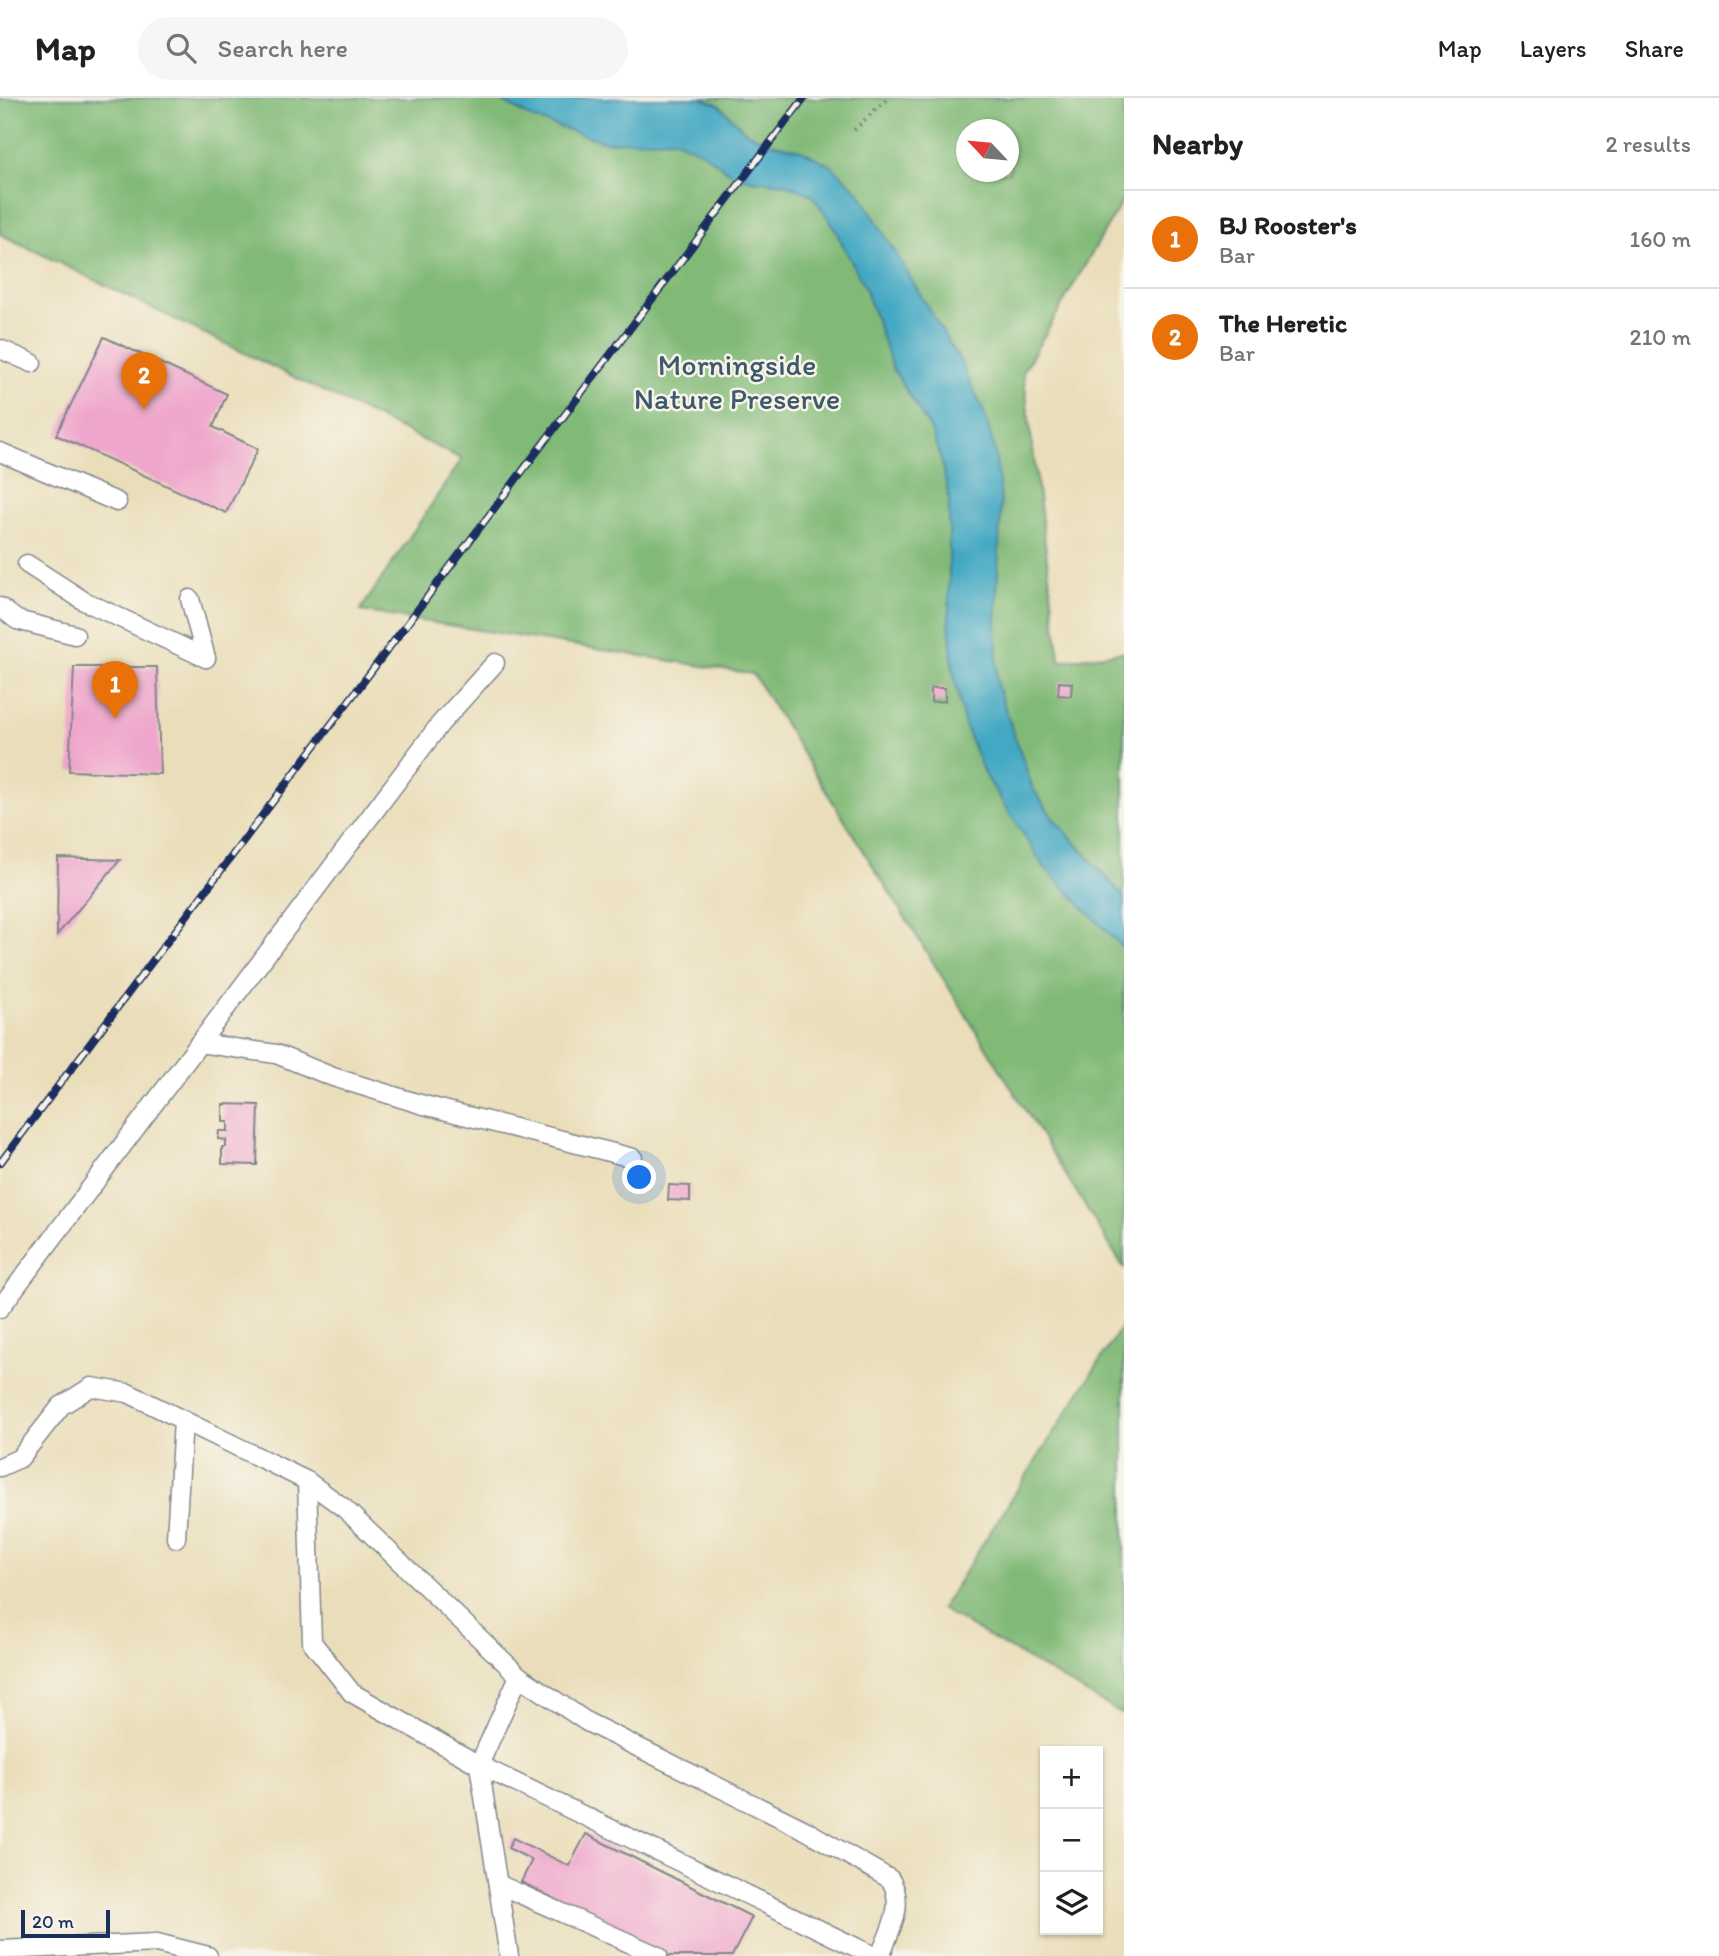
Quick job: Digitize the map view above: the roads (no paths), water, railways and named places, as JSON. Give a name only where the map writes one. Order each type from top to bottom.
[{"type":"lane","points":[[0,349],[32,363]]},
{"type":"lane","points":[[0,452],[117,502]]},
{"type":"lane","points":[[27,564],[83,601],[206,658],[190,599]]},
{"type":"lane","points":[[0,607],[17,620],[75,635]]},
{"type":"lane","points":[[0,1308],[440,724],[495,663]]},
{"type":"lane","points":[[199,1043],[276,1054],[334,1077],[420,1104],[633,1158]]},
{"type":"lane","points":[[0,1467],[20,1458],[61,1406],[91,1387],[128,1393],[307,1481],[345,1508],[519,1676],[587,1722],[805,1830],[890,1879],[899,1892],[897,1911],[880,1956]]},
{"type":"lane","points":[[176,1538],[183,1420]]},
{"type":"lane","points":[[307,1481],[312,1642],[352,1693],[479,1765],[874,1956]]},
{"type":"lane","points":[[509,1956],[479,1765],[519,1676]]},
{"type":"lane","points":[[498,1884],[658,1956]]},
{"type":"lane","points":[[0,1950],[157,1943],[208,1956]]},
{"type":"water","points":[[496,98],[699,98],[718,104],[746,132],[767,142],[801,150],[832,166],[859,192],[960,361],[984,412],[995,451],[1001,500],[996,619],[997,685],[1033,789],[1053,818],[1124,897],[1124,949],[1044,867],[984,773],[964,723],[953,671],[949,620],[949,499],[942,463],[931,430],[893,369],[865,288],[831,222],[812,195],[786,184],[751,180],[729,172],[702,152],[674,139],[606,142],[534,119]]},
{"type":"railway","points":[[0,1163],[804,98]]},
{"type":"place","name":"The Heretic","points":[[144,410]]},
{"type":"place","name":"BJ Rooster's","points":[[115,719]]},
{"type":"park label","name":"Morningside Nature Preserve","points":[[737,382]]}]
